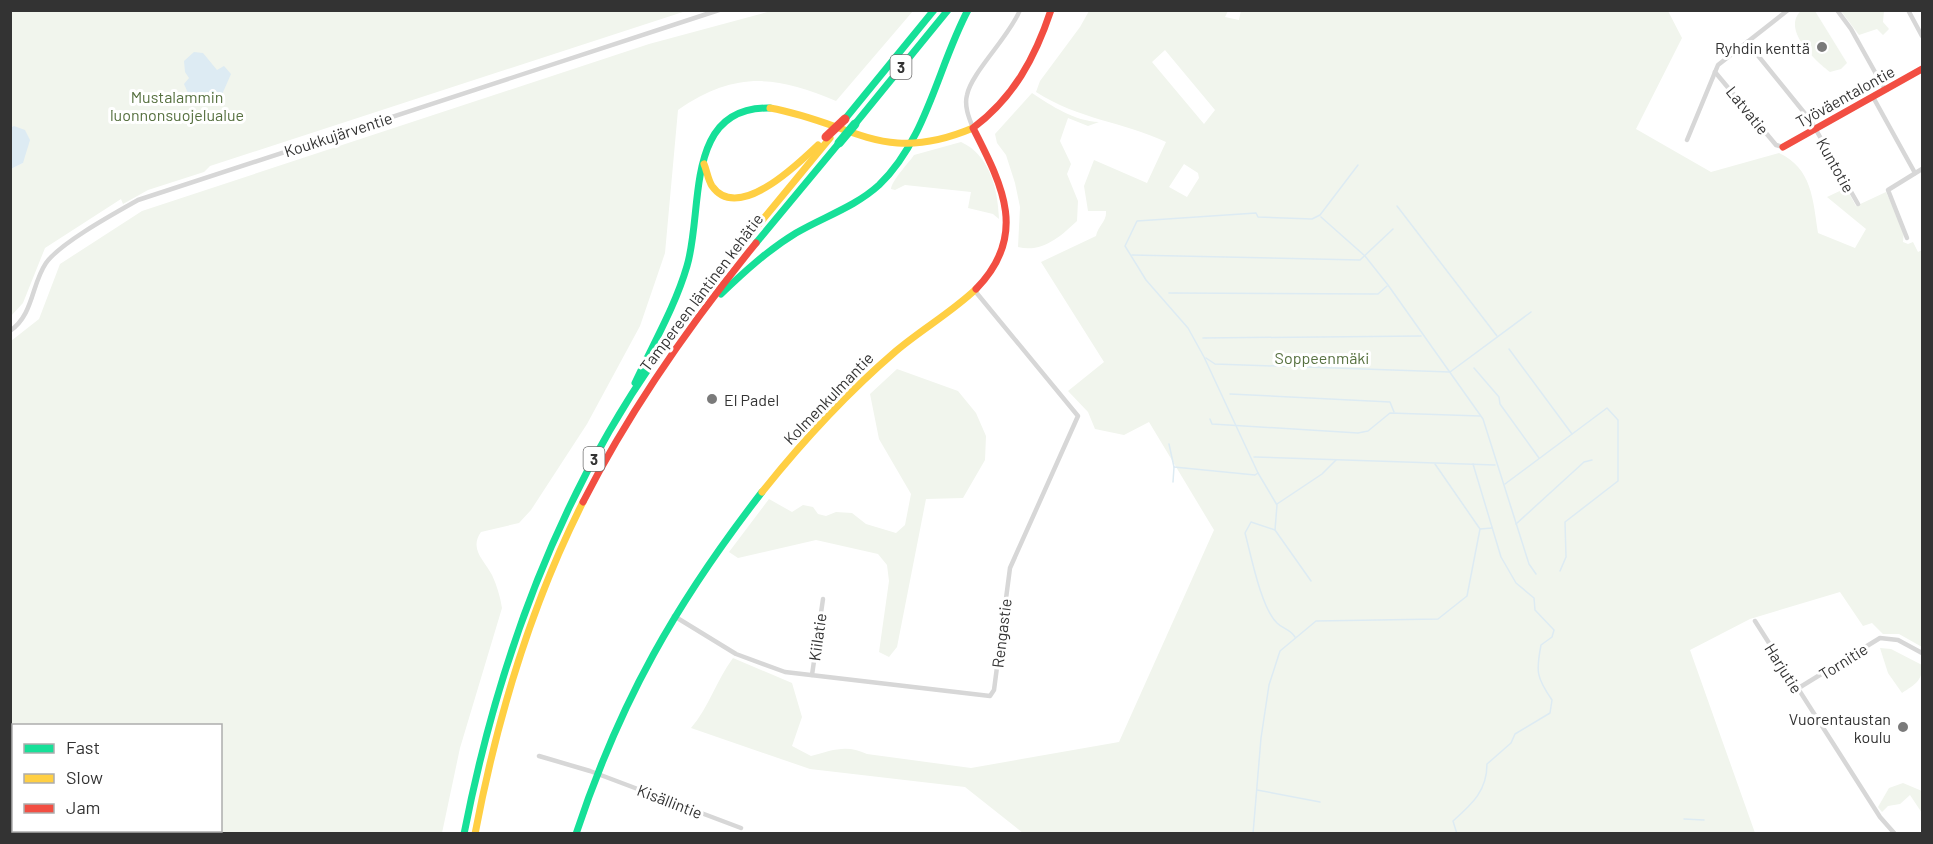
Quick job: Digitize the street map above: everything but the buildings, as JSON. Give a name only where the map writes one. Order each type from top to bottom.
[{"type":"main road","name":"Tampereen läntinen kehätie","points":[[464,834],[485,736],[521,619],[568,509],[624,406],[691,308],[934,10]]},
{"type":"main road","name":"Tampereen läntinen kehätie","points":[[475,834],[492,749],[509,687],[555,560],[602,465],[629,418],[696,319],[948,10]]},
{"type":"main road","points":[[696,319],[769,251],[795,233],[851,206],[873,192],[890,174],[909,146],[968,10]]},
{"type":"main road","points":[[624,406],[682,282],[692,245],[703,159],[712,137],[724,122],[745,110],[764,106],[798,113],[873,141],[909,146],[939,141],[973,128],[998,109],[1018,84],[1042,39],[1051,10]]},
{"type":"main road","name":"Työväentalontie","points":[[1783,147],[1923,69]]},
{"type":"main road","name":"Kolmenkulmantie","points":[[576,834],[626,708],[674,616],[742,516],[809,436],[895,352],[975,291],[997,261],[1004,242],[1007,203],[1000,179],[973,128]]},
{"type":"main road","points":[[703,159],[708,179],[716,189],[729,196],[746,197],[771,185],[828,138]]},
{"type":"street","name":"Koukkujärventie","points":[[10,331],[26,314],[40,275],[50,257],[138,200],[719,10]]},
{"type":"street","points":[[973,128],[966,105],[969,88],[1011,29],[1020,10]]},
{"type":"street","points":[[1687,140],[1718,65],[1788,10]]},
{"type":"street","points":[[1837,10],[1851,29],[1885,90]]},
{"type":"street","points":[[1908,10],[1923,36]]},
{"type":"street","name":"Kuntotie","points":[[1747,42],[1816,129],[1858,204]]},
{"type":"street","name":"Latvatie","points":[[1715,72],[1776,144],[1783,147]]},
{"type":"street","points":[[1873,97],[1915,173]]},
{"type":"street","points":[[1907,238],[1888,190],[1923,169]]},
{"type":"street","name":"Rengastie","points":[[674,616],[749,660],[786,672],[983,697],[990,696],[994,690],[1010,568],[1078,416],[1075,408],[975,291]]},
{"type":"street","name":"Kiilatie","points":[[812,675],[823,599]]},
{"type":"street","name":"Harjutie","points":[[1755,621],[1880,817],[1895,834]]},
{"type":"street","name":"Tornitie","points":[[1797,689],[1881,638],[1898,640],[1923,653]]},
{"type":"street","name":"Kisällintie","points":[[539,756],[598,774],[741,828]]},
{"type":"green space","name":"Soppeenmäki","points":[[1241,10],[1668,11],[1682,38],[1636,129],[1711,172],[1779,153],[1790,159],[1805,176],[1812,197],[1818,233],[1855,248],[1866,229],[1827,197],[1846,188],[1856,206],[1886,192],[1904,231],[1903,242],[1908,244],[1913,242],[1918,252],[1922,250],[1922,647],[1899,634],[1883,634],[1872,623],[1863,626],[1840,592],[1750,619],[1690,650],[1755,833],[1023,833],[965,787],[810,769],[691,728],[733,658],[792,683],[802,717],[792,746],[811,756],[833,750],[853,749],[867,754],[971,768],[1119,742],[1214,530],[1149,422],[1124,435],[1095,429],[1088,412],[1068,391],[1104,362],[1041,262],[1096,236],[1106,211],[1088,211],[1084,186],[1094,160],[1147,183],[1166,142],[1069,109],[1036,92],[1040,81],[1080,27],[1089,11],[1228,11],[1225,17],[1239,20]],"holes":[[[1165,50],[1215,110],[1204,124],[1152,62]],[[1184,164],[1198,173],[1199,178],[1187,197],[1169,187]]]},
{"type":"green space","name":"Ryhdin kenttä","points":[[1802,10],[1815,11],[1847,63],[1841,69],[1830,72],[1802,44],[1795,26],[1796,17]]},
{"type":"green space","name":"Mustalammin luonnonsuojelualue","points":[[11,11],[686,11],[210,166],[204,172],[148,190],[123,204],[121,199],[45,248],[23,303],[11,316],[11,169],[23,163],[14,126],[11,127]]},
{"type":"green space","points":[[771,11],[913,11],[836,101],[794,86],[756,81],[718,88],[678,110],[665,253],[640,326],[587,424],[531,510],[519,523],[481,532],[478,538],[477,549],[494,579],[502,608],[460,748],[442,833],[11,833],[11,341],[39,319],[60,264],[142,211],[649,44]]},
{"type":"green space","points":[[1841,11],[1884,11],[1883,22],[1889,29],[1883,35],[1877,29],[1859,35]]},
{"type":"green space","points":[[1032,93],[1072,116],[1099,122],[1088,126],[1068,118],[1060,141],[1071,164],[1067,174],[1078,201],[1077,221],[1064,233],[1043,246],[1027,248],[1018,247],[1020,207],[1006,155],[997,143],[995,134]]},
{"type":"green space","points":[[961,142],[979,155],[986,164],[997,197],[999,219],[993,214],[968,208],[971,192],[905,185],[895,190],[891,189],[914,155]]},
{"type":"green space","points":[[897,369],[958,391],[976,413],[986,436],[985,460],[963,498],[926,499],[897,647],[889,657],[879,652],[889,581],[887,565],[878,554],[816,540],[738,558],[729,552],[769,499],[792,512],[803,505],[813,507],[818,514],[826,516],[836,512],[852,513],[866,524],[896,533],[905,525],[911,494],[879,439],[870,394]]},
{"type":"green space","points":[[1880,648],[1891,649],[1922,665],[1921,675],[1917,682],[1902,693],[1888,673]]},
{"type":"green space","points":[[1903,783],[1922,791],[1922,813],[1910,795],[1900,804],[1888,806],[1882,812],[1878,807],[1889,788]]},
{"type":"shaded area","points":[[194,52],[203,53],[217,70],[224,66],[231,74],[220,99],[213,98],[206,106],[191,100],[184,84],[189,78],[185,72],[184,61]]},
{"type":"shaded area","points":[[11,127],[25,130],[30,140],[23,163],[11,169]]},
{"type":"waterway","points":[[1311,581],[1275,530],[1277,505],[1258,473],[1204,357],[1188,328],[1146,280],[1125,246],[1137,221],[1256,213],[1258,217],[1312,219],[1320,215],[1358,165]]},
{"type":"waterway","points":[[1397,206],[1497,336]]},
{"type":"waterway","points":[[1321,217],[1365,256],[1483,419],[1529,564],[1536,574]]},
{"type":"waterway","points":[[1132,255],[1360,260],[1393,229]]},
{"type":"waterway","points":[[1169,293],[1378,294],[1387,286]]},
{"type":"waterway","points":[[1206,358],[1215,364],[1450,372],[1531,312]]},
{"type":"waterway","points":[[1203,338],[1421,336]]},
{"type":"waterway","points":[[1509,349],[1572,434]]},
{"type":"waterway","points":[[1474,368],[1499,397],[1500,404],[1539,458]]},
{"type":"waterway","points":[[1230,394],[1390,402],[1394,412]]},
{"type":"waterway","points":[[1505,484],[1607,408],[1618,420],[1618,481],[1565,522],[1566,557],[1560,571]]},
{"type":"waterway","points":[[1210,419],[1212,424],[1358,433],[1368,431],[1390,413],[1480,416]]},
{"type":"waterway","points":[[1169,444],[1174,467],[1173,482]]},
{"type":"waterway","points":[[1254,457],[1495,465]]},
{"type":"waterway","points":[[1277,504],[1322,474],[1336,460]]},
{"type":"waterway","points":[[1516,524],[1584,462],[1592,460]]},
{"type":"waterway","points":[[1435,464],[1480,529],[1492,528]]},
{"type":"waterway","points":[[1457,834],[1453,821],[1477,796],[1484,782],[1487,764],[1511,743],[1515,734],[1550,713],[1552,700],[1540,679],[1538,661],[1541,645],[1552,637],[1554,630],[1535,610],[1534,598],[1516,583],[1501,557],[1473,464]]},
{"type":"waterway","points":[[1174,467],[1255,475],[1258,473]]},
{"type":"waterway","points":[[1275,530],[1251,522],[1245,533],[1266,606],[1277,623],[1295,637]]},
{"type":"waterway","points":[[1253,834],[1261,738],[1269,685],[1280,651],[1316,621],[1438,619],[1467,596],[1480,529]]},
{"type":"waterway","points":[[1257,790],[1320,802]]},
{"type":"waterway","points":[[1684,819],[1704,820]]},
{"type":"traffic: fast","points":[[845,119],[934,10]]},
{"type":"traffic: fast","points":[[855,124],[948,10]]},
{"type":"traffic: fast","points":[[721,294],[747,270],[796,233],[870,193],[895,167],[920,124],[968,10]]},
{"type":"traffic: fast","points":[[635,383],[670,311],[687,266],[702,165],[710,142],[723,124],[742,112],[770,108]]},
{"type":"traffic: fast","points":[[839,143],[855,124]]},
{"type":"traffic: fast","points":[[756,243],[839,143]]},
{"type":"traffic: fast","points":[[464,834],[494,709],[535,587],[588,470],[655,359]]},
{"type":"traffic: fast","points":[[576,834],[612,740],[653,655],[703,574],[762,492]]},
{"type":"traffic: slow","points":[[770,108],[869,138],[891,142],[915,143],[942,139],[973,128]]},
{"type":"traffic: slow","points":[[655,359],[722,269],[830,138]]},
{"type":"traffic: slow","points":[[704,164],[712,186],[723,196],[737,198],[752,194],[783,176],[818,145]]},
{"type":"traffic: slow","points":[[762,492],[809,436],[860,384],[896,351],[976,289]]},
{"type":"traffic: slow","points":[[475,834],[494,748],[517,664],[547,582],[583,502]]},
{"type":"traffic: jam","points":[[976,289],[992,269],[1002,249],[1006,229],[1001,190],[973,128],[1000,103],[1021,75],[1038,44],[1051,10]]},
{"type":"traffic: jam","points":[[1783,147],[1922,69]]},
{"type":"traffic: jam","points":[[826,137],[845,119]]},
{"type":"traffic: jam","points":[[583,502],[641,400],[708,304],[756,243]]},
{"type":"place","name":"Ryhdin kenttä","points":[[1822,47]]},
{"type":"place","name":"El Padel","points":[[712,399]]},
{"type":"place","name":"Vuorentaustan koulu","points":[[1903,727]]}]
